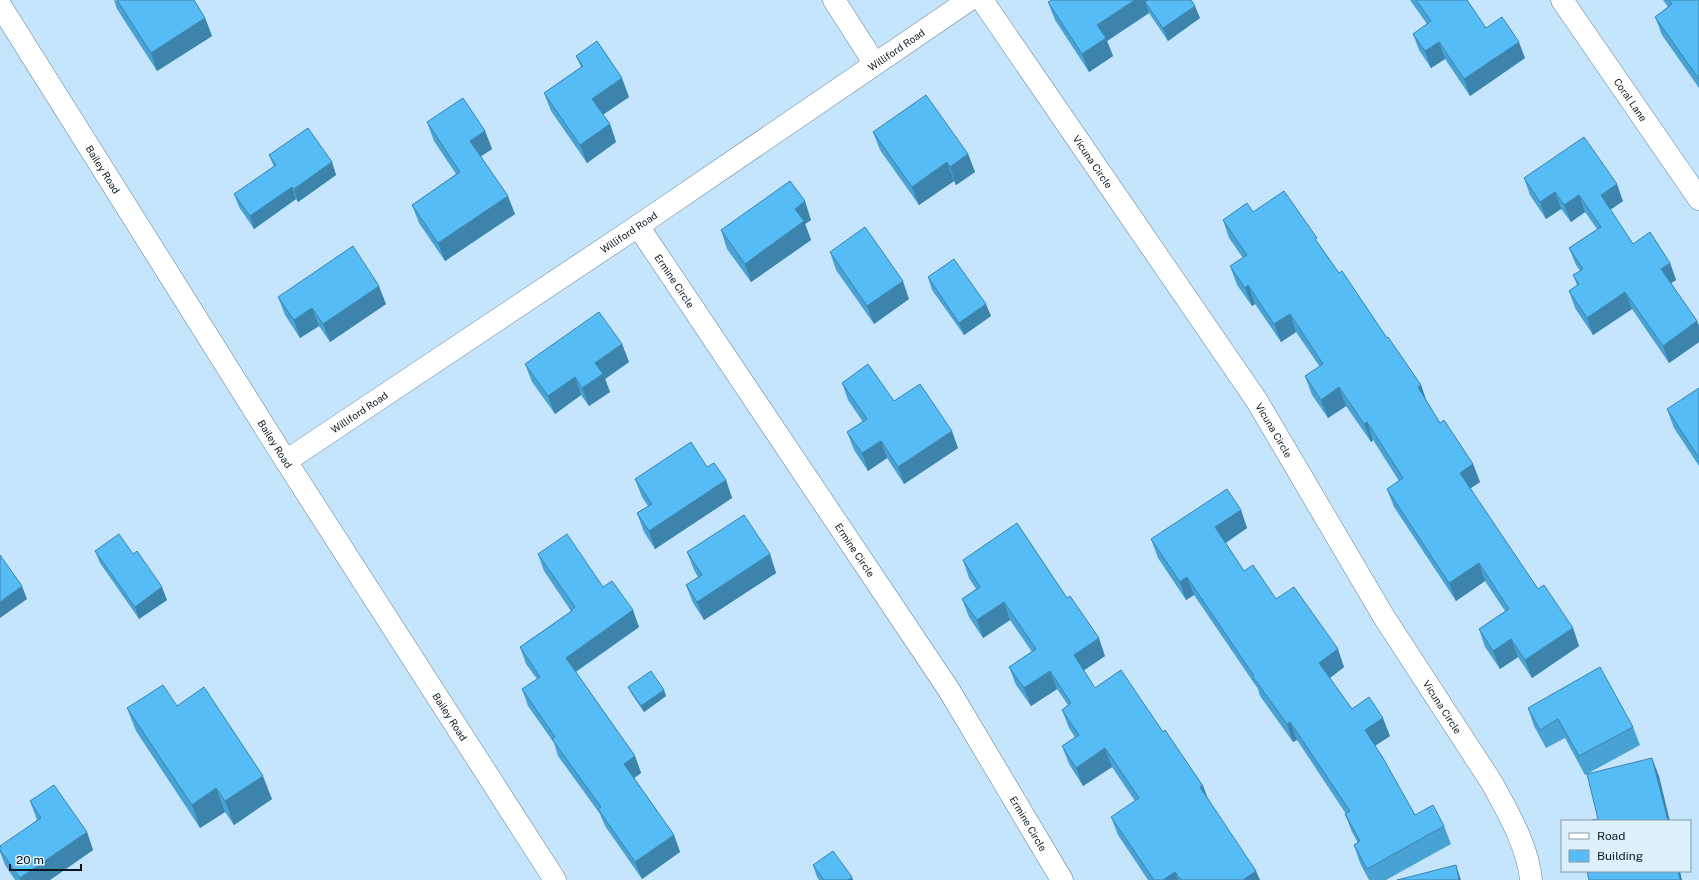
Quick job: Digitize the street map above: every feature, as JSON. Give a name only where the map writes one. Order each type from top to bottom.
[{"type":"street","points":[[834,0],[875,64]]},
{"type":"street","name":"Williford Road","points":[[286,461],[638,226],[969,0]]},
{"type":"street","name":"Vicuna Circle","points":[[982,0],[1257,401],[1384,617],[1492,783],[1506,808],[1529,863],[1531,880]]},
{"type":"street","name":"Coral Lane","points":[[1562,0],[1699,199]]},
{"type":"street","name":"Bailey Road","points":[[0,4],[286,461],[554,880]]},
{"type":"street","name":"Ermine Circle","points":[[638,226],[949,690],[1062,880]]},
{"type":"building","points":[[117,0],[194,0],[205,18],[151,53]]},
{"type":"building","points":[[1052,0],[1135,0],[1097,25],[1106,38],[1082,54],[1048,2]]},
{"type":"building","points":[[1148,0],[1191,0],[1195,6],[1163,28],[1145,2]]},
{"type":"building","points":[[1416,0],[1467,0],[1486,28],[1502,17],[1519,42],[1464,79],[1439,42],[1425,51],[1413,34],[1431,21]]},
{"type":"building","points":[[1669,0],[1699,0],[1699,79],[1655,17],[1672,4]]},
{"type":"building","points":[[597,41],[622,78],[592,99],[610,124],[580,145],[544,93],[583,66],[576,56]]},
{"type":"building","points":[[926,95],[968,154],[950,167],[947,162],[912,187],[873,132]]},
{"type":"building","points":[[463,98],[485,131],[470,141],[508,196],[438,243],[412,205],[460,172],[427,122]]},
{"type":"building","points":[[308,128],[332,162],[294,189],[292,187],[250,216],[234,194],[276,165],[269,155]]},
{"type":"building","points":[[1584,137],[1617,184],[1601,195],[1633,244],[1650,232],[1670,263],[1661,269],[1697,321],[1663,346],[1625,292],[1587,318],[1569,291],[1579,284],[1573,275],[1583,269],[1569,248],[1601,227],[1579,195],[1564,205],[1555,192],[1540,202],[1524,178]]},
{"type":"building","points":[[790,181],[805,201],[795,209],[804,221],[745,264],[721,230]]},
{"type":"building","points":[[1284,191],[1317,238],[1315,239],[1339,273],[1342,271],[1421,385],[1418,387],[1440,423],[1444,420],[1473,464],[1460,473],[1538,589],[1544,585],[1573,628],[1525,660],[1511,639],[1493,651],[1479,629],[1509,609],[1479,563],[1449,583],[1387,489],[1403,478],[1367,422],[1364,424],[1339,387],[1321,400],[1305,376],[1323,364],[1290,314],[1274,324],[1248,285],[1245,288],[1230,266],[1247,255],[1223,220],[1247,203],[1253,212]]},
{"type":"building","points":[[865,227],[903,281],[867,306],[830,252]]},
{"type":"building","points":[[353,246],[379,286],[323,324],[312,308],[294,320],[278,297]]},
{"type":"building","points":[[954,259],[986,304],[959,323],[928,277]]},
{"type":"building","points":[[599,312],[622,344],[595,363],[603,374],[582,388],[575,377],[548,396],[525,364]]},
{"type":"building","points":[[868,364],[894,401],[920,384],[952,431],[898,467],[881,441],[862,453],[847,432],[867,419],[842,383]]},
{"type":"building","points":[[1699,388],[1699,458],[1667,409]]},
{"type":"building","points":[[691,442],[707,467],[714,463],[726,480],[649,531],[637,513],[652,504],[635,479]]},
{"type":"building","points":[[1227,489],[1241,510],[1215,527],[1244,571],[1253,565],[1276,599],[1294,587],[1338,649],[1319,663],[1352,709],[1369,697],[1383,718],[1365,730],[1383,758],[1415,815],[1433,805],[1444,826],[1367,869],[1354,845],[1360,841],[1345,814],[1350,811],[1290,722],[1287,724],[1253,677],[1254,676],[1187,577],[1180,582],[1151,539]]},
{"type":"building","points":[[744,515],[770,554],[697,602],[686,585],[702,575],[687,552]]},
{"type":"building","points":[[1017,523],[1067,598],[1070,596],[1099,638],[1074,655],[1095,688],[1121,670],[1163,732],[1165,730],[1203,786],[1200,787],[1256,871],[1243,880],[1181,880],[1175,872],[1163,880],[1154,880],[1111,817],[1139,798],[1105,748],[1076,768],[1062,746],[1079,735],[1062,710],[1071,703],[1050,671],[1024,688],[1009,667],[1036,649],[1004,602],[977,620],[962,599],[980,587],[963,560]]},
{"type":"building","points":[[119,534],[133,554],[137,551],[162,587],[135,607],[95,551]]},
{"type":"building","points":[[567,534],[603,587],[612,581],[633,610],[566,658],[635,756],[624,764],[674,835],[635,862],[598,809],[601,807],[552,739],[555,737],[522,689],[540,677],[520,647],[572,611],[571,610],[575,607],[538,554]]},
{"type":"building","points":[[0,555],[22,586],[0,602]]},
{"type":"building","points":[[1600,667],[1633,727],[1579,756],[1558,719],[1540,730],[1528,708]]},
{"type":"building","points":[[651,671],[664,690],[641,706],[628,687]]},
{"type":"building","points":[[163,685],[177,706],[204,687],[263,776],[225,801],[216,788],[192,805],[127,708]]},
{"type":"building","points":[[1652,758],[1668,820],[1593,820],[1598,819],[1587,774]]},
{"type":"building","points":[[54,785],[87,832],[20,878],[0,850],[0,846],[41,818],[30,801]]},
{"type":"building","points":[[833,851],[852,877],[848,880],[824,880],[813,865]]},
{"type":"building","points":[[1456,865],[1459,880],[1397,880]]},
{"type":"building","points":[[1587,872],[1678,872],[1680,880],[1589,880]]}]
